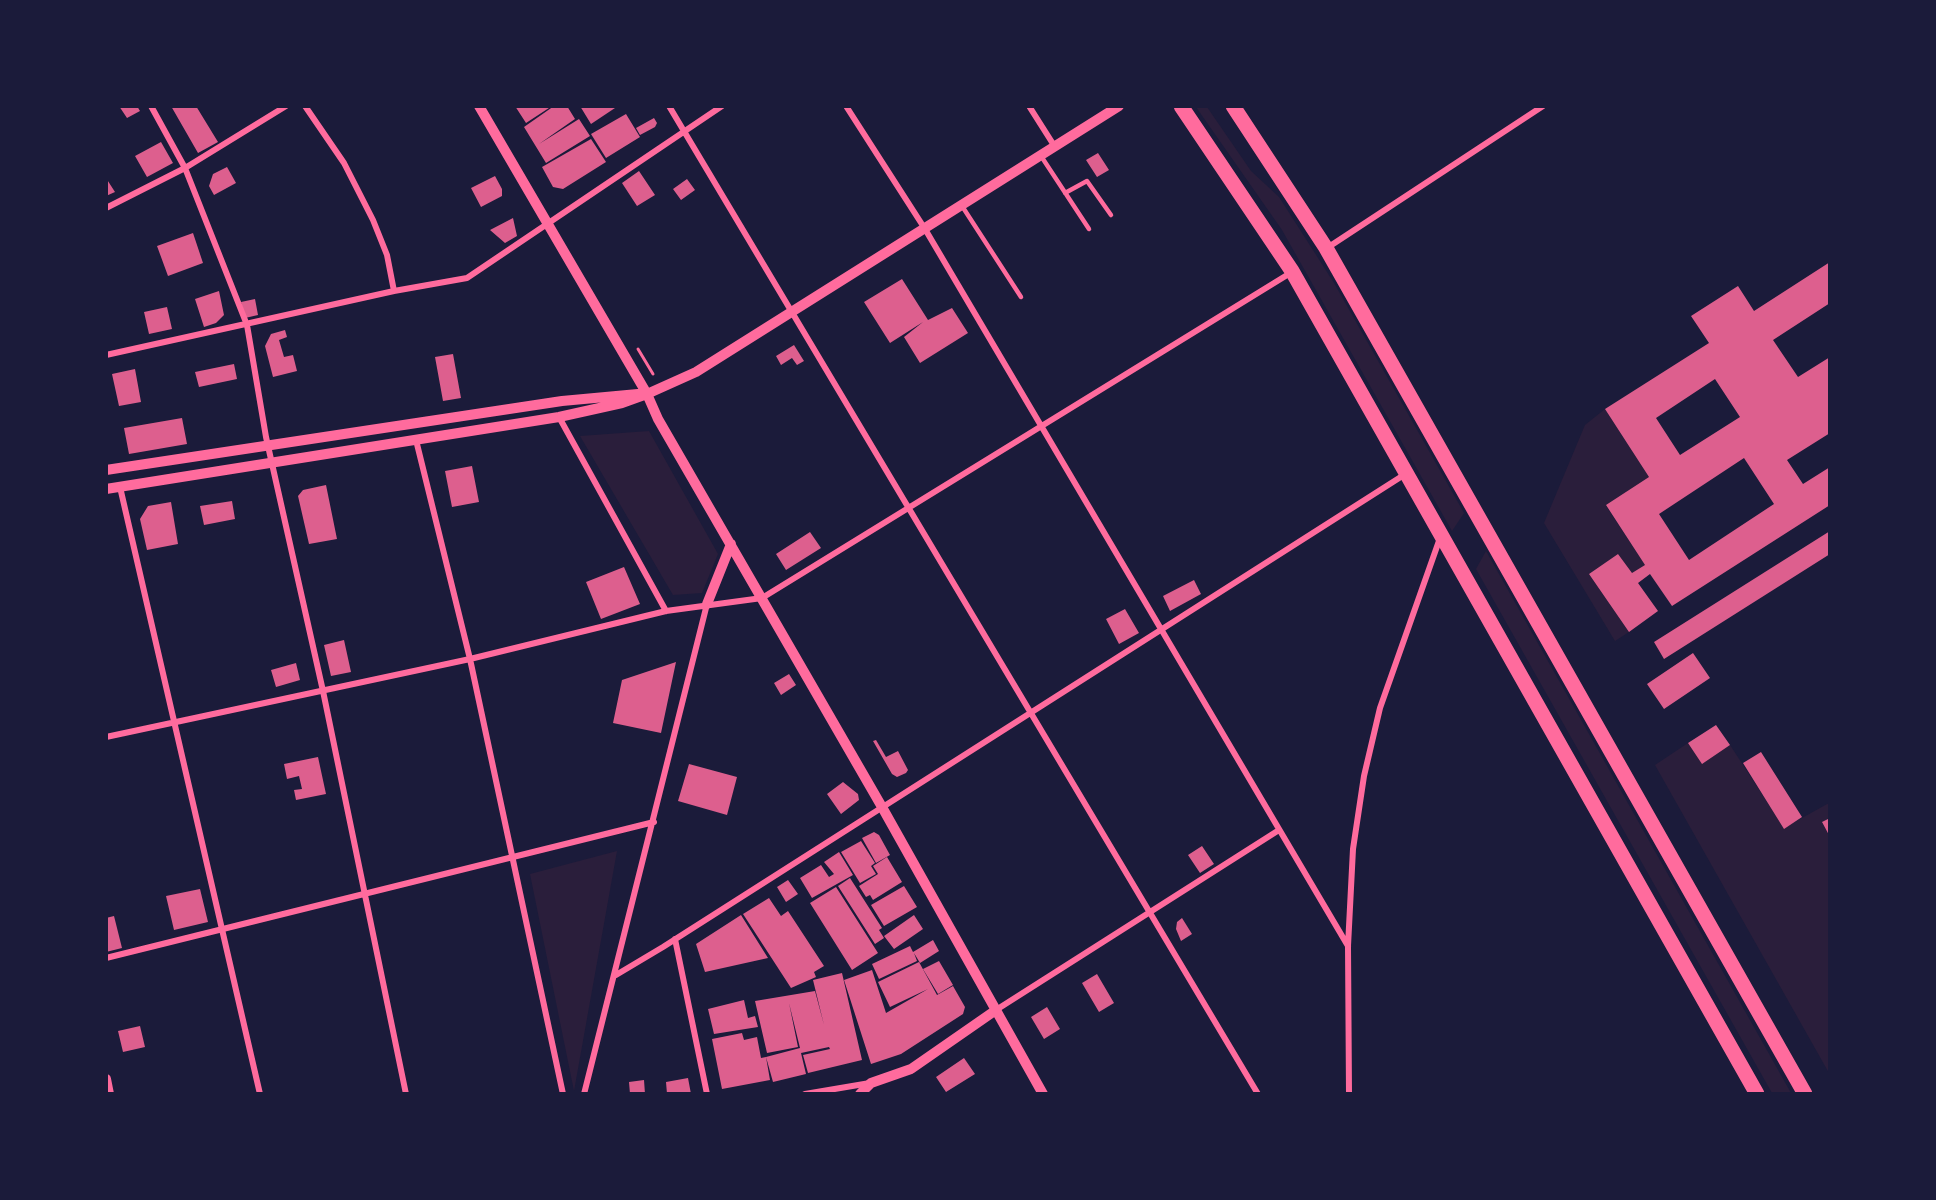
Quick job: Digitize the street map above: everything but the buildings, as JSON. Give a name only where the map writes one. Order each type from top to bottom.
[{"type":"main road","points":[[1181,106],[1292,271],[1757,1094]]},
{"type":"main road","points":[[1233,106],[1326,248],[1805,1094]]},
{"type":"street","points":[[151,106],[185,168],[247,325],[268,446],[323,691],[406,1094]]},
{"type":"street","points":[[106,208],[185,168],[286,106]]},
{"type":"street","points":[[304,106],[344,163],[372,220],[387,255],[394,291]]},
{"type":"street","points":[[479,106],[647,394],[658,419],[882,807],[1043,1094]]},
{"type":"street","points":[[669,106],[790,312],[1152,912],[1258,1094]]},
{"type":"street","points":[[106,355],[394,291],[467,278],[722,106]]},
{"type":"street","points":[[846,106],[925,229],[1348,946]]},
{"type":"street","points":[[1029,106],[1055,147]]},
{"type":"street","points":[[106,489],[559,417],[622,403],[647,394],[696,372],[1119,106]]},
{"type":"street","points":[[1326,248],[1543,106]]},
{"type":"street","points":[[106,737],[470,659],[666,611],[762,598],[1292,271]]},
{"type":"street","points":[[106,470],[562,401],[615,394],[647,394]]},
{"type":"street","points":[[559,417],[666,611]]},
{"type":"street","points":[[416,440],[470,659],[563,1094]]},
{"type":"street","points":[[616,975],[1407,473]]},
{"type":"street","points":[[120,487],[260,1094]]},
{"type":"street","points":[[1349,1094],[1348,946],[1353,849],[1364,776],[1380,708],[1441,535]]},
{"type":"street","points":[[584,1094],[616,975],[707,604],[731,544]]},
{"type":"street","points":[[106,958],[222,927],[654,822]]},
{"type":"street","points":[[805,1094],[872,1083],[911,1069],[996,1010],[1279,830]]},
{"type":"street","points":[[675,939],[707,1094]]},
{"type":"street","points":[[106,1079],[109,1094]]},
{"type":"street","points":[[860,1094],[872,1083]]},
{"type":"lane","points":[[1041,156],[1089,229]]},
{"type":"lane","points":[[1065,193],[1087,181],[1111,215]]},
{"type":"lane","points":[[962,206],[1021,297]]},
{"type":"shaded area","points":[[1196,107],[1207,107],[1251,171],[1279,197],[1334,283],[1464,513],[1452,531],[1282,230]]},
{"type":"shaded area","points":[[1605,409],[1649,477],[1606,506],[1645,565],[1632,573],[1618,554],[1589,574],[1629,632],[1615,641],[1544,523],[1585,425]]},
{"type":"shaded area","points":[[649,431],[718,554],[702,593],[673,595],[580,436]]},
{"type":"shaded area","points":[[1486,551],[1791,1093],[1772,1093],[1476,569]]},
{"type":"shaded area","points":[[1688,743],[1702,763],[1730,745],[1784,828],[1829,803],[1829,818],[1822,823],[1830,837],[1829,1073],[1655,765]]},
{"type":"shaded area","points":[[617,851],[574,1091],[530,874]]}]
